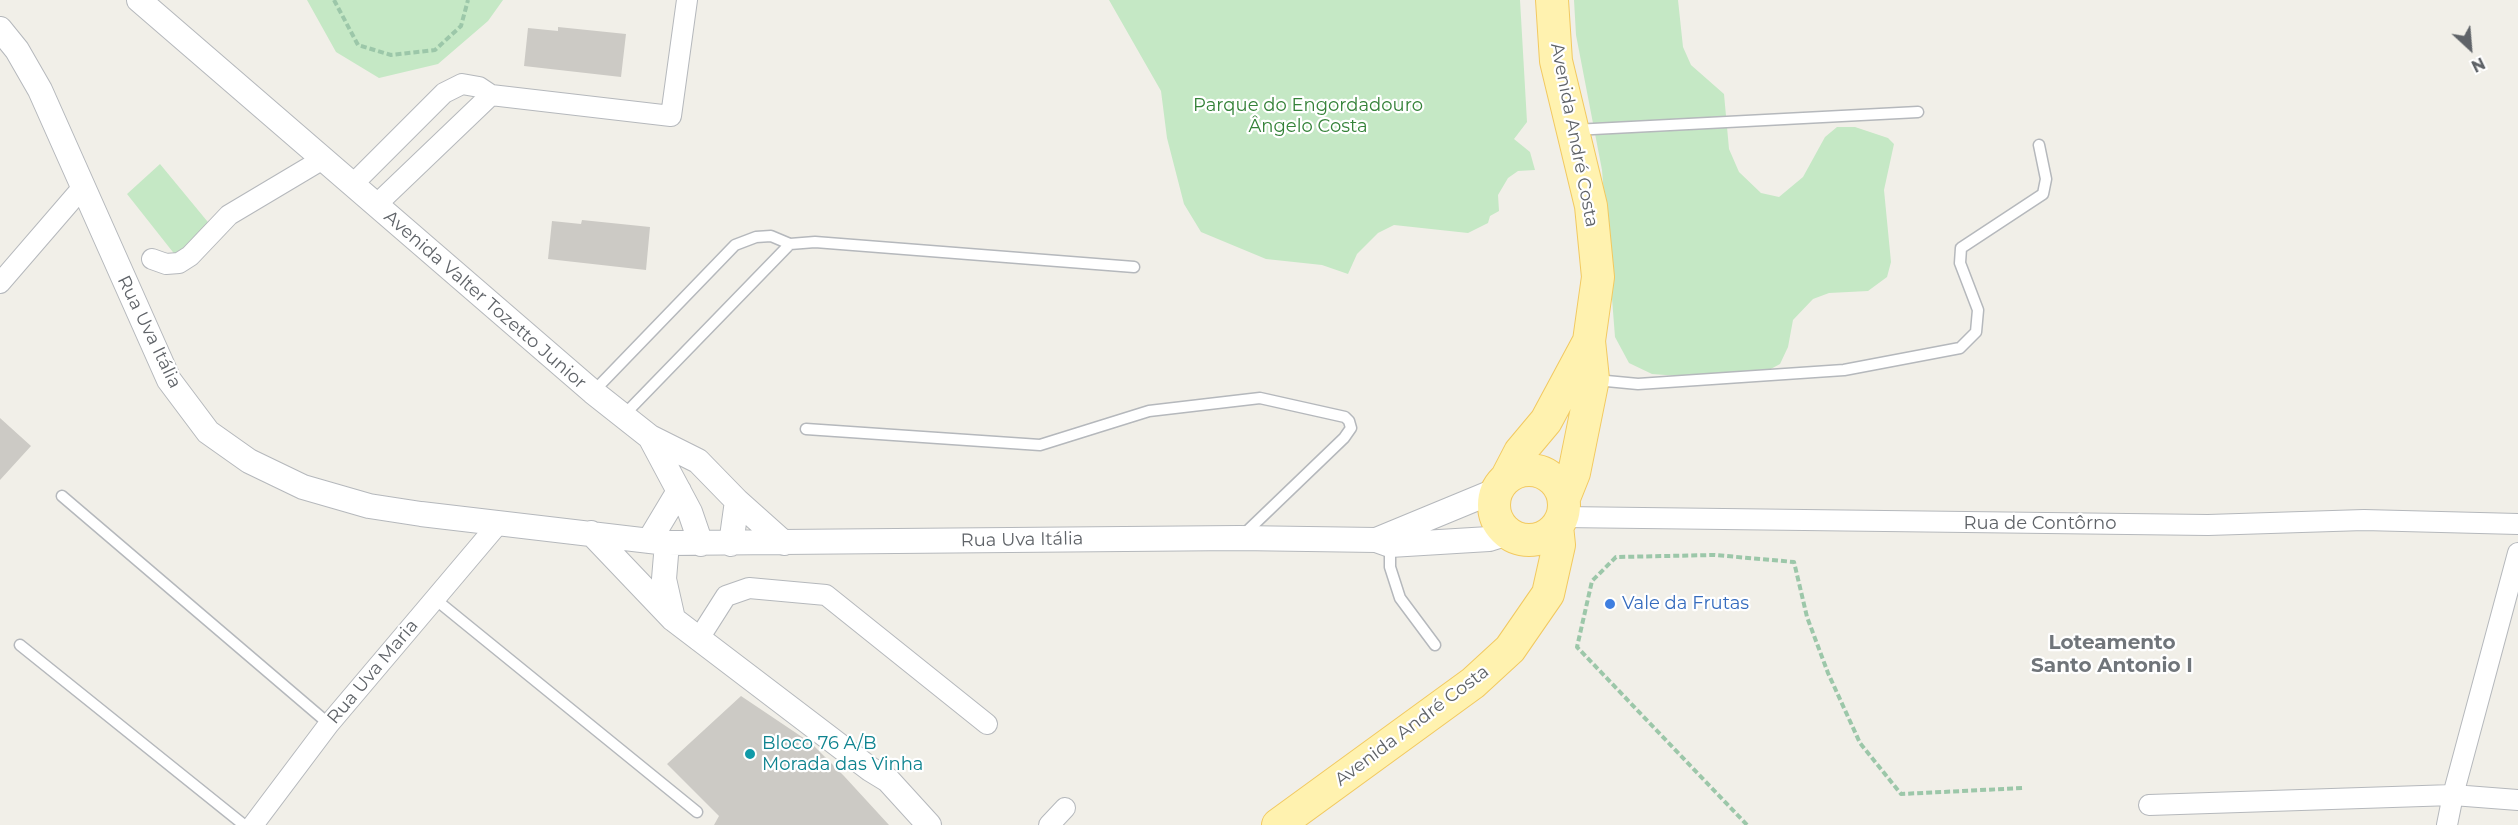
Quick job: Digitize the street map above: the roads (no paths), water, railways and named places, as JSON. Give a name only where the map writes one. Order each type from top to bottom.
[{"type":"main road","name":"Avenida André Costa","points":[[1278,825],[1473,683],[1510,649],[1548,594],[1559,545],[1561,514],[1574,473],[1593,379],[1589,341],[1598,277],[1591,207],[1556,60],[1552,0]]},
{"type":"main road","name":"Avenida André Costa","points":[[1502,483],[1520,452],[1546,421],[1589,341]]},
{"type":"main road","points":[[1523,470],[1541,472],[1556,482],[1561,514],[1546,536],[1532,540],[1513,536],[1499,524],[1494,513],[1494,501],[1502,483],[1523,470]]},
{"type":"main road","name":"Avenida André Costa","points":[[1513,536],[1538,583],[1534,615]]},
{"type":"street","name":"Avenida Valter Tozetto Junior","points":[[139,0],[592,392],[650,437],[698,461],[737,501],[784,543]]},
{"type":"street","points":[[352,185],[444,93],[462,84],[479,87],[490,95],[671,116],[687,0]]},
{"type":"street","name":"Rua Uva Itália","points":[[0,29],[17,50],[40,90],[169,380],[208,432],[249,461],[303,487],[369,506],[499,524],[658,542],[701,544],[1239,538],[1489,539],[1513,536]]},
{"type":"street","points":[[376,205],[490,95]]},
{"type":"street","points":[[152,259],[166,264],[178,263],[190,256],[229,215],[323,159]]},
{"type":"street","points":[[0,283],[82,188]]},
{"type":"street","name":"Avenida Valter Tozetto Junior","points":[[650,437],[690,512],[701,544]]},
{"type":"street","name":"Rua Uva Itália","points":[[1386,539],[1502,483]]},
{"type":"street","points":[[673,619],[658,542],[679,491]]},
{"type":"street","points":[[731,544],[737,501]]},
{"type":"street","name":"Rua de Contôrno","points":[[1561,514],[2184,525],[2364,520],[2518,524]]},
{"type":"street","name":"Rua Uva Maria","points":[[253,825],[329,724],[499,524]]},
{"type":"street","points":[[591,533],[673,619],[870,769],[888,780],[929,825]]},
{"type":"street","points":[[2447,825],[2452,795],[2518,553]]},
{"type":"street","points":[[698,640],[726,596],[749,588],[826,595],[987,724]]},
{"type":"street","points":[[870,769],[877,786],[907,825]]},
{"type":"street","points":[[2150,806],[2452,795],[2518,800]]},
{"type":"street","points":[[1049,825],[1065,808]]},
{"type":"lane","points":[[1573,130],[1918,112]]},
{"type":"lane","points":[[1593,379],[1638,384],[1844,370],[1960,348],[1976,332],[1978,310],[1960,263],[1961,248],[2043,194],[2046,179],[2039,145]]},
{"type":"lane","points":[[592,392],[735,245],[756,237],[771,236],[790,244],[815,242],[1134,267]]},
{"type":"lane","points":[[622,416],[790,244]]},
{"type":"lane","points":[[806,429],[1040,445],[1149,411],[1260,398],[1345,417],[1351,428],[1344,438],[1239,538]]},
{"type":"lane","points":[[62,495],[329,724]]},
{"type":"lane","points":[[1386,539],[1390,567],[1400,598],[1435,645]]},
{"type":"lane","points":[[435,599],[697,812]]},
{"type":"lane","points":[[20,645],[244,825]]},
{"type":"place","name":"Vale da Frutas","points":[[1610,604]]},
{"type":"place","name":"Bloco 76 A/B Morada das Vinha","points":[[750,754]]},
{"type":"district","name":"Loteamento Santo Antonio I","points":[[2112,654]]},
{"type":"park label","name":"Parque do Engordadouro Ângelo Costa","points":[[1308,116]]}]
